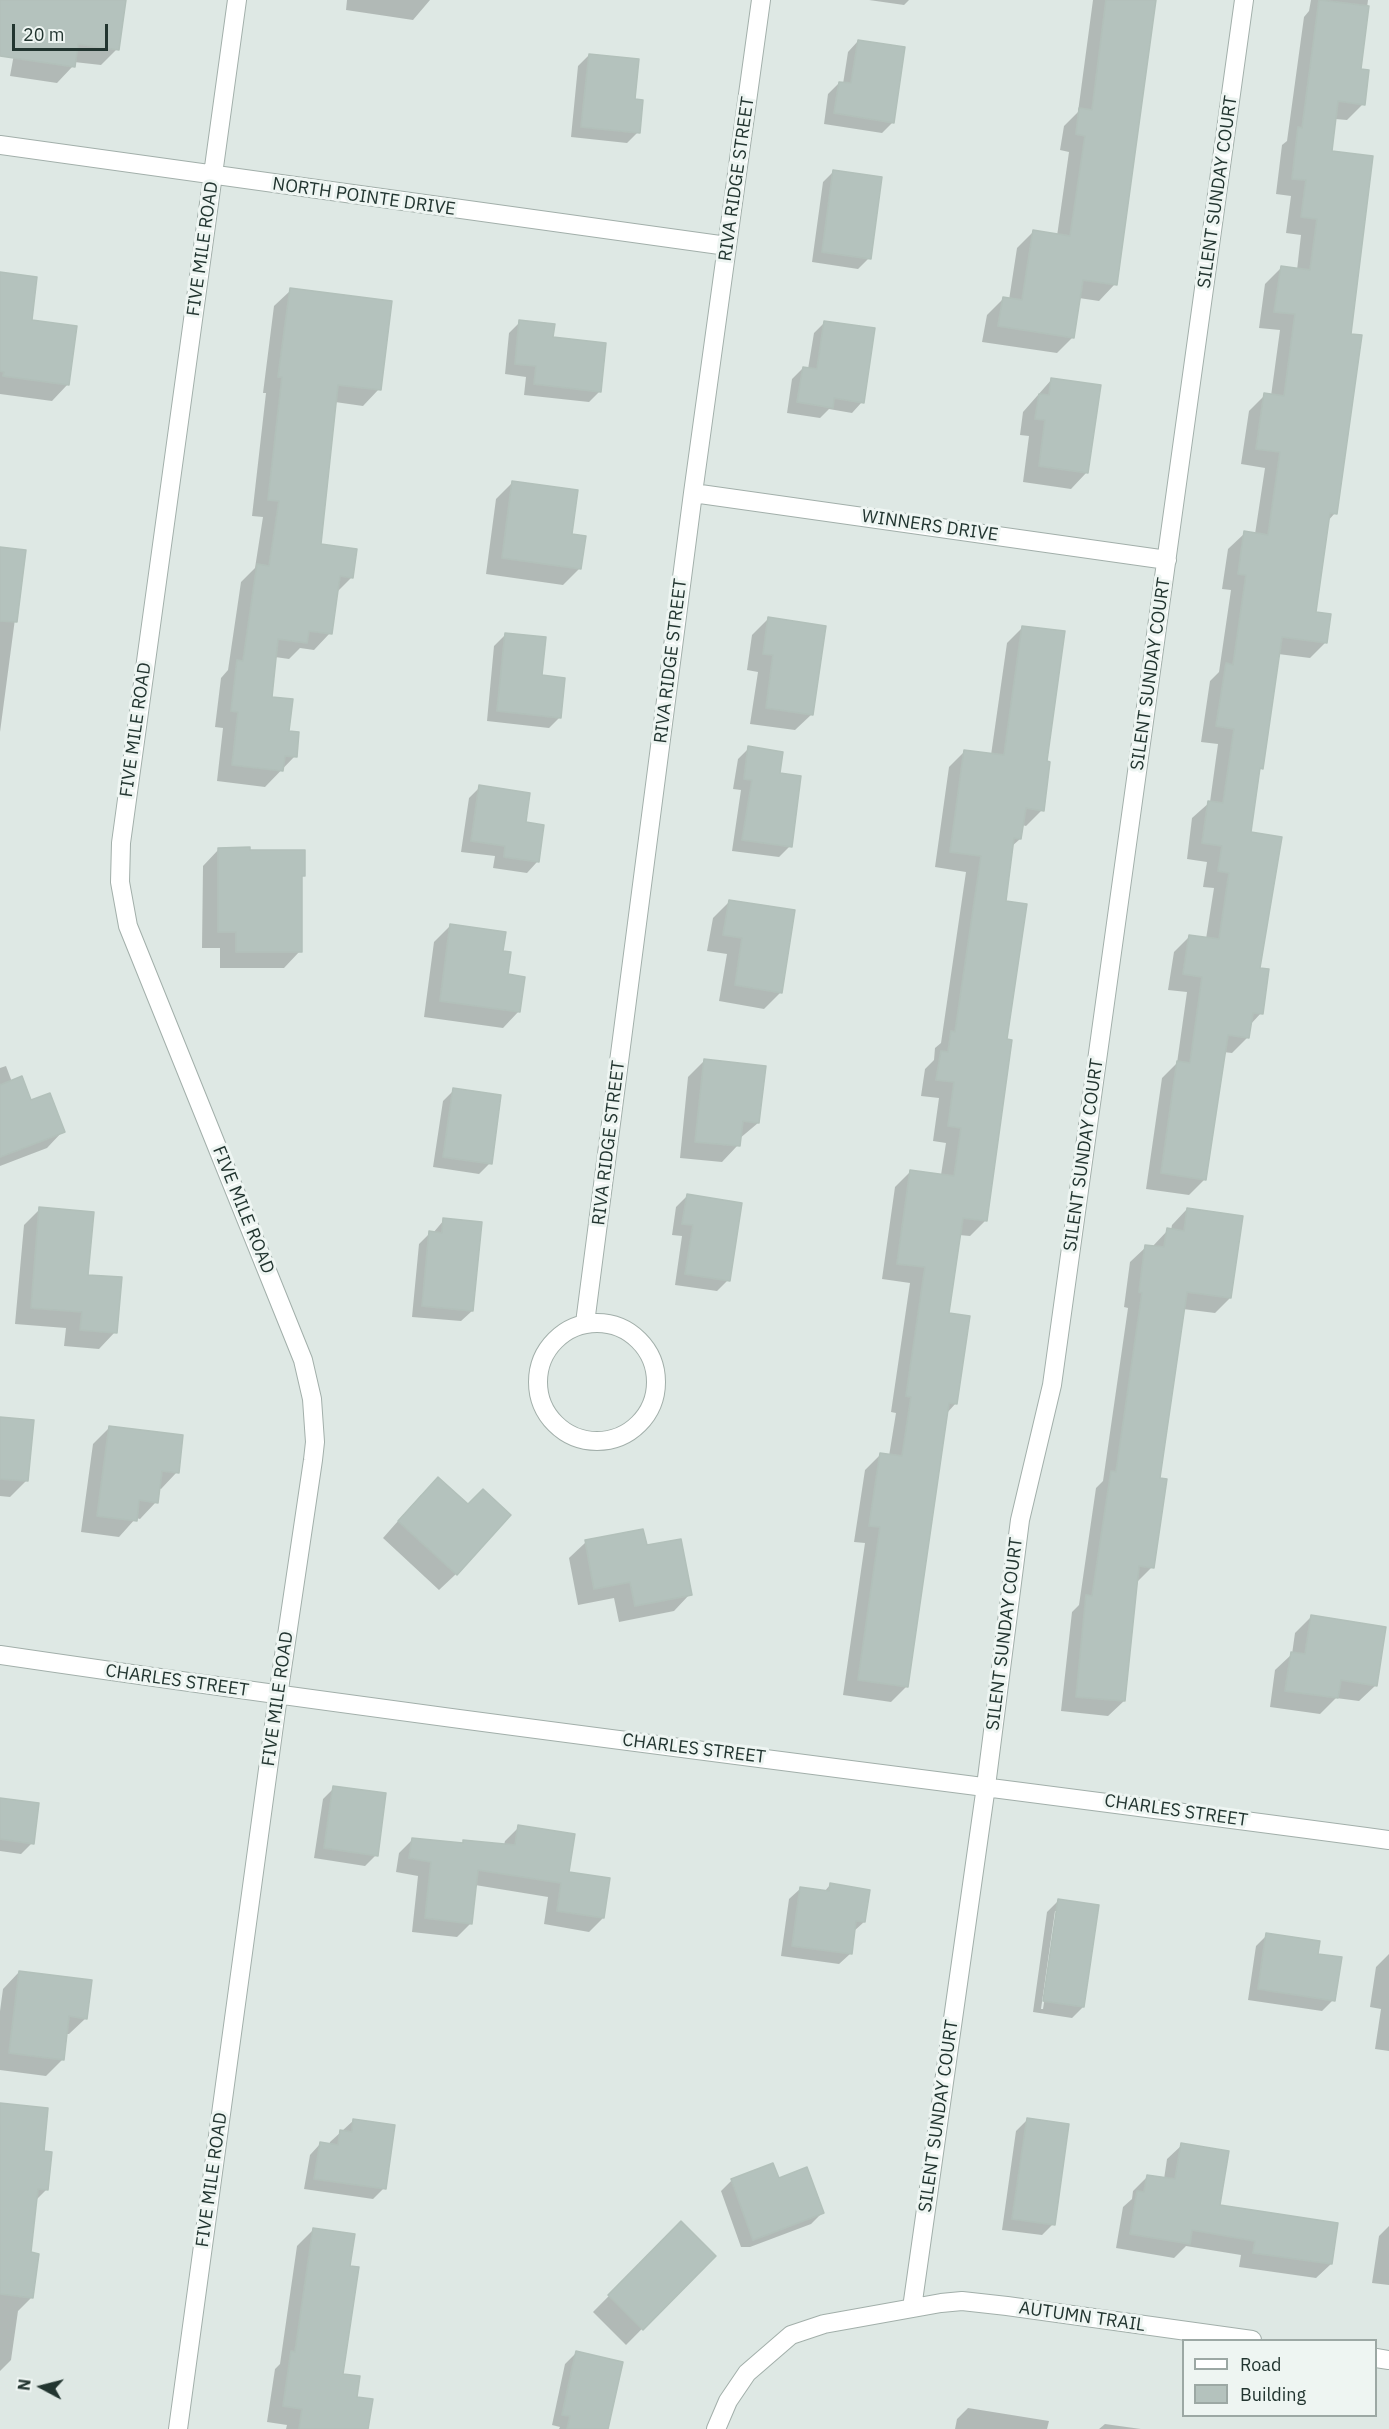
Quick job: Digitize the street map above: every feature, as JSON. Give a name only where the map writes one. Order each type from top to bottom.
[{"type":"street","name":"FIVE MILE ROAD","points":[[178,2429],[315,1442],[312,1399],[303,1360],[128,926],[120,882],[122,831],[237,0]]},
{"type":"street","name":"RIVA RIDGE STREET","points":[[585,1323],[693,493],[761,0]]},
{"type":"street","name":"SILENT SUNDAY COURT","points":[[912,2308],[986,1786],[1020,1520],[1052,1385],[1244,0]]},
{"type":"street","name":"NORTH POINTE DRIVE","points":[[0,145],[727,246]]},
{"type":"street","name":"WINNERS DRIVE","points":[[693,493],[1167,560]]},
{"type":"street","points":[[605,1322],[624,1328],[640,1340],[651,1356],[656,1375],[655,1395],[647,1413],[635,1428],[618,1437],[598,1441],[579,1439],[562,1430],[548,1415],[540,1398],[537,1378],[542,1359],[552,1342],[567,1330],[585,1323],[605,1322]]},
{"type":"street","name":"CHARLES STREET","points":[[0,1655],[278,1696],[1389,1840]]},
{"type":"street","name":"AUTUMN TRAIL","points":[[716,2429],[728,2401],[747,2373],[791,2335],[824,2324],[912,2308],[962,2301],[1244,2339]]},
{"type":"building","points":[[0,0],[126,0],[119,50],[78,44],[75,67],[0,56]]},
{"type":"building","points":[[1106,0],[1156,0],[1117,285],[1083,280],[1074,338],[998,326],[1003,297],[1022,300],[1033,230],[1070,236],[1085,136],[1076,134],[1079,108],[1092,110]]},
{"type":"building","points":[[1319,0],[1369,6],[1361,69],[1369,70],[1365,105],[1338,101],[1332,151],[1373,156],[1351,334],[1362,335],[1337,514],[1330,513],[1316,612],[1331,614],[1327,643],[1282,637],[1263,769],[1260,768],[1251,832],[1282,837],[1260,968],[1269,969],[1263,1014],[1253,1013],[1249,1038],[1228,1035],[1206,1180],[1161,1173],[1177,1061],[1190,1063],[1202,977],[1183,974],[1189,935],[1219,939],[1229,873],[1218,871],[1222,846],[1202,843],[1208,801],[1223,803],[1234,729],[1216,726],[1226,663],[1233,665],[1246,575],[1238,574],[1244,531],[1268,535],[1280,452],[1256,449],[1264,393],[1284,396],[1295,314],[1274,312],[1281,266],[1310,270],[1317,219],[1301,217],[1306,180],[1292,179],[1298,127],[1302,128]]},
{"type":"building","points":[[858,40],[905,47],[894,123],[834,113],[839,82],[851,83]]},
{"type":"building","points":[[589,54],[639,59],[635,99],[643,100],[640,133],[581,127]]},
{"type":"building","points":[[833,170],[882,177],[871,259],[822,252]]},
{"type":"building","points":[[0,272],[37,277],[32,320],[77,326],[69,385],[3,376],[4,372],[0,371]]},
{"type":"building","points":[[290,288],[392,301],[381,390],[338,385],[321,544],[357,549],[353,578],[340,576],[332,634],[309,631],[307,643],[278,639],[272,697],[293,699],[289,731],[299,732],[297,757],[285,756],[283,771],[232,765],[238,712],[231,711],[237,660],[243,661],[257,564],[269,566],[279,501],[268,500],[282,377],[278,377]]},
{"type":"building","points":[[519,320],[555,324],[553,337],[606,343],[601,392],[534,384],[536,366],[515,364]]},
{"type":"building","points":[[824,321],[875,328],[864,403],[834,398],[833,408],[797,402],[803,367],[817,369]]},
{"type":"building","points":[[1051,378],[1101,385],[1088,473],[1039,466],[1045,420],[1035,419],[1039,394],[1049,395]]},
{"type":"building","points":[[512,481],[578,490],[572,534],[586,536],[581,569],[502,558]]},
{"type":"building","points":[[0,547],[26,550],[17,622],[0,621]]},
{"type":"building","points":[[768,617],[826,626],[813,715],[766,708],[773,655],[763,654]]},
{"type":"building","points":[[1022,626],[1065,631],[1047,761],[1050,762],[1044,811],[1026,808],[1021,839],[1014,838],[1006,901],[1027,904],[1007,1039],[1012,1040],[987,1221],[963,1218],[949,1313],[970,1316],[957,1404],[949,1403],[908,1687],[858,1680],[880,1527],[869,1526],[880,1453],[902,1456],[911,1397],[906,1396],[925,1267],[897,1264],[910,1170],[954,1176],[961,1128],[948,1126],[954,1082],[936,1080],[941,1051],[948,1052],[951,1031],[955,1032],[981,856],[950,852],[964,750],[1004,755]]},
{"type":"building","points":[[505,633],[546,637],[542,675],[565,678],[561,718],[497,711]]},
{"type":"building","points":[[748,746],[783,752],[780,773],[801,776],[792,847],[742,840],[752,780],[744,779]]},
{"type":"building","points":[[479,785],[530,793],[526,822],[544,825],[539,862],[504,857],[505,846],[471,841]]},
{"type":"building","points":[[250,847],[250,850],[305,850],[305,876],[302,876],[302,952],[236,952],[236,932],[218,932],[218,848]]},
{"type":"building","points":[[729,900],[795,910],[782,993],[735,985],[742,938],[723,935]]},
{"type":"building","points":[[450,924],[506,932],[503,951],[511,952],[508,974],[525,977],[520,1012],[440,1001]]},
{"type":"building","points":[[704,1059],[766,1066],[759,1123],[743,1121],[740,1146],[695,1142]]},
{"type":"building","points":[[22,1076],[31,1100],[50,1093],[65,1132],[0,1157],[0,1085]]},
{"type":"building","points":[[453,1088],[501,1095],[492,1164],[443,1157]]},
{"type":"building","points":[[687,1194],[742,1203],[730,1281],[685,1274],[693,1225],[682,1224]]},
{"type":"building","points":[[39,1207],[94,1212],[88,1275],[122,1277],[117,1333],[80,1330],[82,1312],[31,1308]]},
{"type":"building","points":[[1187,1208],[1243,1216],[1231,1298],[1187,1292],[1160,1478],[1167,1479],[1154,1568],[1139,1566],[1125,1701],[1076,1697],[1086,1595],[1092,1596],[1111,1471],[1116,1472],[1142,1293],[1139,1292],[1145,1245],[1164,1247],[1167,1228],[1184,1231]]},
{"type":"building","points":[[443,1218],[482,1222],[473,1311],[422,1306],[429,1231],[442,1233]]},
{"type":"building","points":[[0,1417],[34,1420],[28,1481],[0,1479]]},
{"type":"building","points":[[109,1426],[183,1435],[179,1473],[162,1471],[158,1503],[139,1500],[137,1521],[97,1516]]},
{"type":"building","points":[[438,1477],[468,1504],[483,1489],[511,1515],[457,1575],[398,1521]]},
{"type":"building","points":[[643,1529],[647,1545],[681,1539],[692,1595],[635,1606],[630,1582],[594,1589],[585,1540]]},
{"type":"building","points":[[1311,1615],[1386,1627],[1377,1686],[1341,1680],[1338,1698],[1285,1691],[1291,1652],[1305,1654]]},
{"type":"building","points":[[333,1786],[386,1793],[378,1856],[324,1848]]},
{"type":"building","points":[[0,1798],[39,1803],[34,1844],[0,1839]]},
{"type":"building","points":[[518,1825],[575,1834],[569,1872],[610,1878],[604,1918],[557,1911],[561,1883],[478,1870],[472,1924],[425,1918],[431,1862],[409,1858],[412,1838],[515,1845]]},
{"type":"building","points":[[830,1883],[870,1890],[865,1922],[856,1921],[852,1954],[792,1946],[800,1887],[829,1891]]},
{"type":"building","points":[[1058,1899],[1099,1905],[1084,2007],[1043,2001]]},
{"type":"building","points":[[1266,1933],[1320,1941],[1318,1954],[1342,1957],[1335,2001],[1258,1989]]},
{"type":"building","points":[[19,1971],[92,1980],[87,2019],[69,2016],[64,2060],[9,2053]]},
{"type":"building","points":[[0,2103],[48,2108],[44,2151],[52,2152],[48,2190],[38,2189],[31,2252],[39,2254],[33,2298],[0,2294]]},
{"type":"building","points":[[1027,2118],[1069,2124],[1055,2225],[1012,2219]]},
{"type":"building","points":[[353,2119],[395,2125],[386,2189],[314,2179],[320,2142],[338,2145],[340,2130],[352,2132]]},
{"type":"building","points":[[1181,2143],[1229,2151],[1220,2205],[1338,2223],[1332,2264],[1253,2253],[1255,2241],[1192,2230],[1190,2244],[1130,2234],[1137,2191],[1144,2192],[1147,2175],[1175,2179]]},
{"type":"building","points":[[773,2163],[779,2178],[807,2167],[824,2213],[753,2240],[731,2179]]},
{"type":"building","points":[[681,2221],[716,2256],[643,2330],[608,2295]]},
{"type":"building","points":[[313,2228],[355,2234],[350,2266],[359,2267],[343,2374],[360,2376],[357,2397],[373,2399],[368,2429],[299,2429],[302,2409],[283,2406],[291,2351],[295,2352]]},
{"type":"building","points":[[576,2351],[623,2362],[608,2429],[567,2429],[570,2416],[562,2415]]}]
